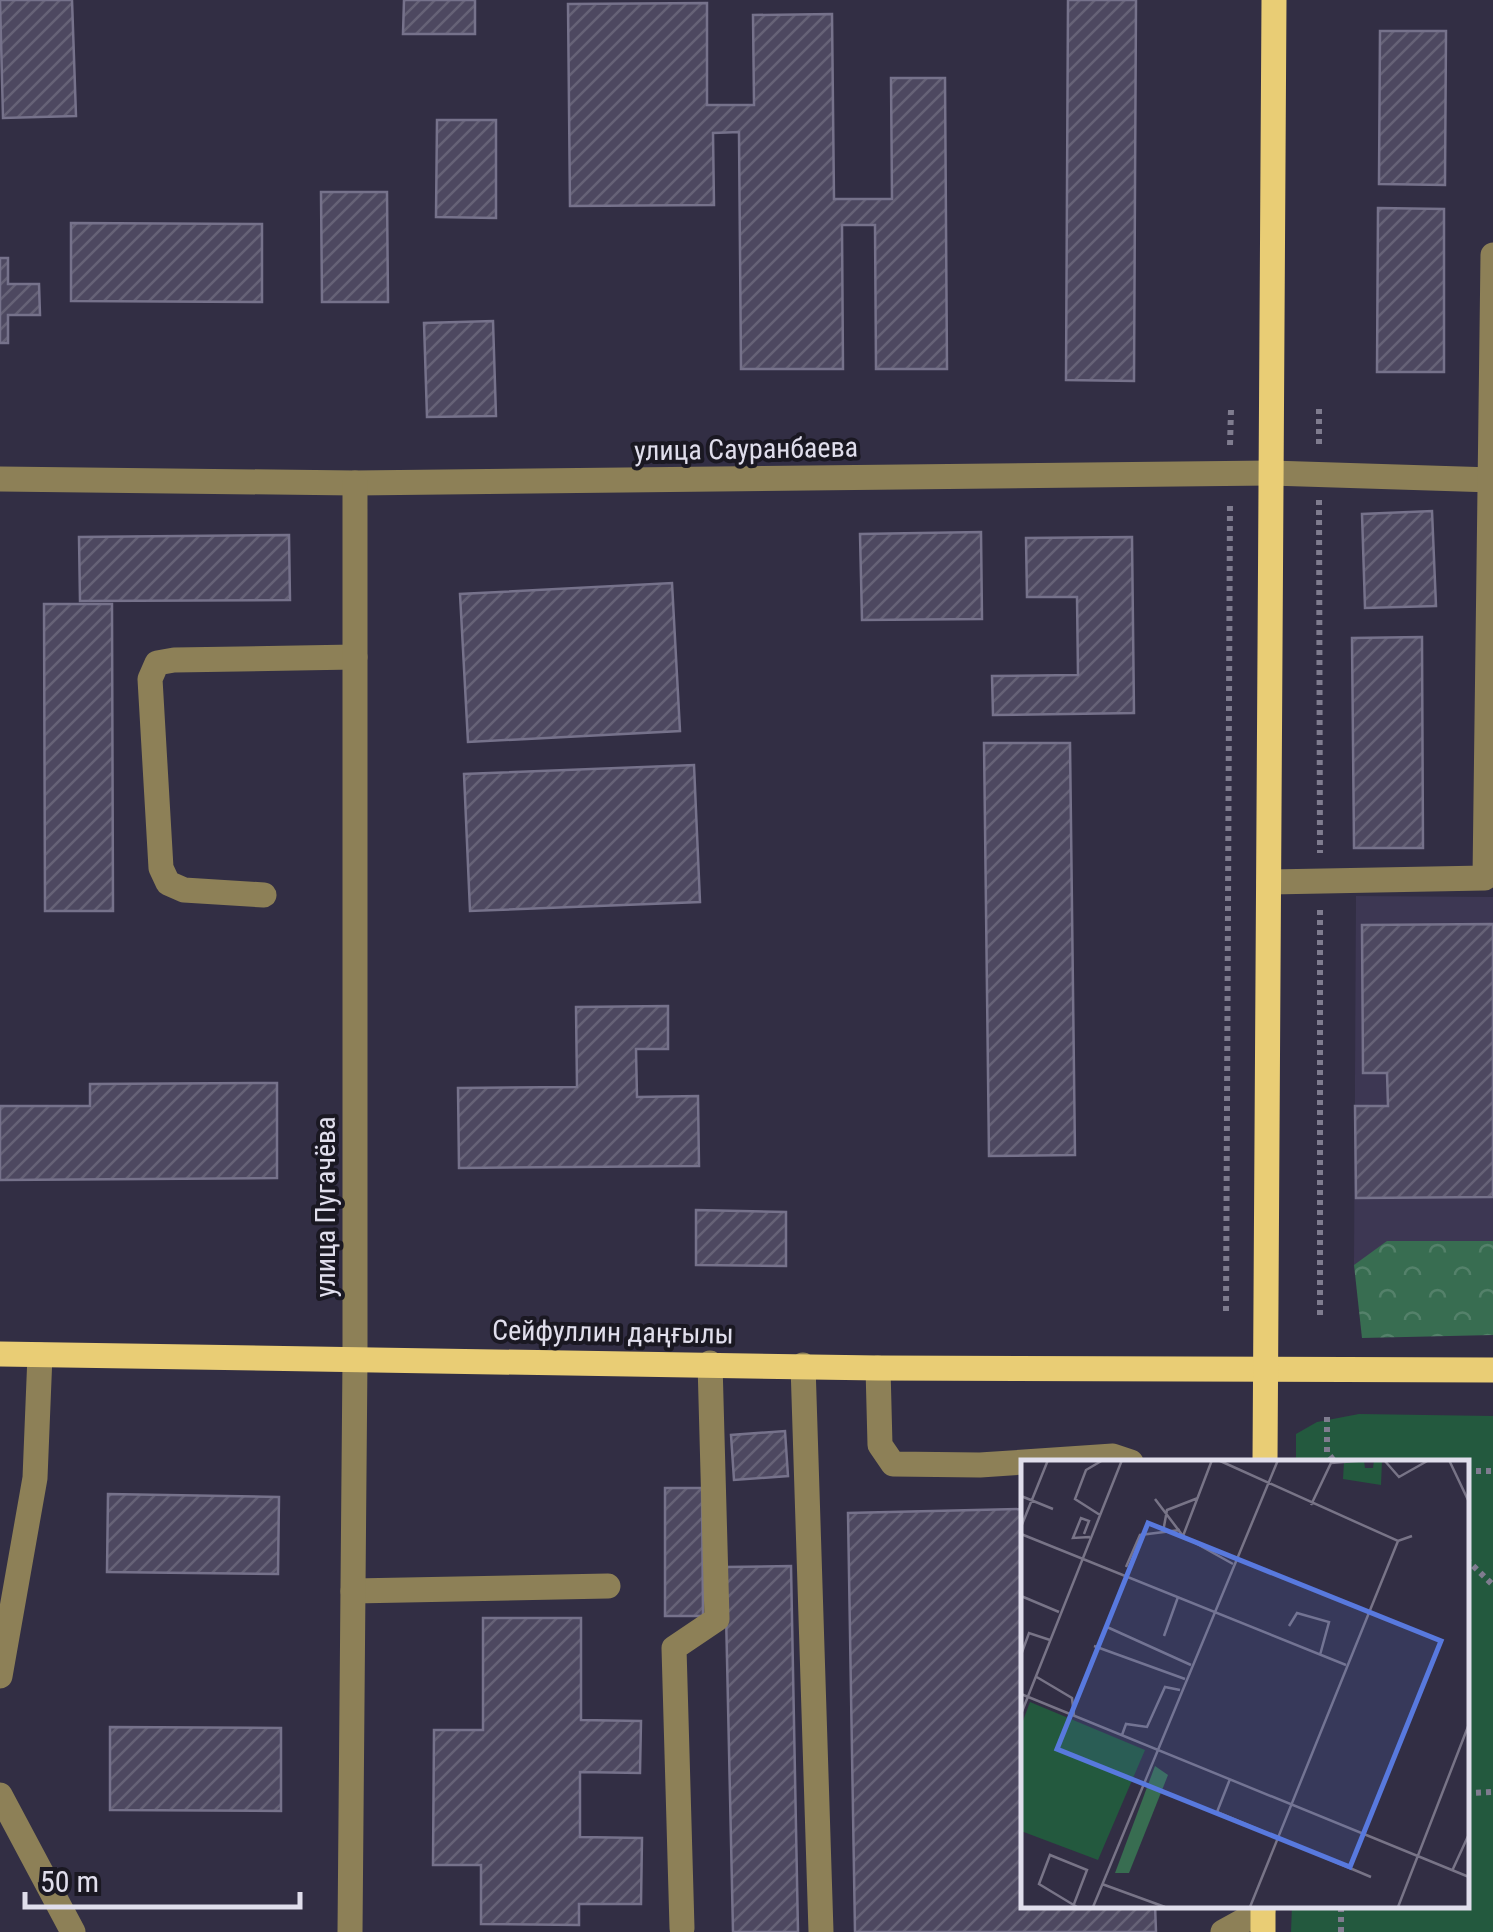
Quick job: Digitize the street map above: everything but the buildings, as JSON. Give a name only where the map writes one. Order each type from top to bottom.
[{"type":"main road","points":[[1265,1460],[1274,0]]},
{"type":"main road","name":"Сейфуллин даңғылы","points":[[0,1354],[1266,1371]]},
{"type":"main road","points":[[1266,1371],[1493,1370]]},
{"type":"street","points":[[1268,882],[1485,878],[1493,254]]},
{"type":"street","name":"улица Сауранбаева","points":[[0,479],[355,483],[1271,473],[1492,480]]},
{"type":"street","name":"улица Пугачёва","points":[[350,1932],[355,1358],[355,483]]},
{"type":"street","points":[[264,895],[184,890],[168,882],[161,868],[150,680],[156,663],[355,657]]},
{"type":"street","points":[[0,1676],[35,1478],[40,1355]]},
{"type":"street","points":[[682,1928],[674,1648],[717,1619],[710,1363]]},
{"type":"street","points":[[803,1366],[821,1932]]},
{"type":"street","points":[[878,1368],[880,1445],[893,1464],[1021,1462]]},
{"type":"street","points":[[1053,1460],[1112,1456],[1125,1460]]},
{"type":"street","points":[[353,1591],[608,1586]]},
{"type":"street","points":[[0,1796],[10,1832],[73,1932]]},
{"type":"street","points":[[1223,1932],[1263,1916]]},
{"type":"path","points":[[1226,1311],[1230,410]]},
{"type":"path","points":[[1328,1417],[1327,1452],[1333,1460]]},
{"type":"path","points":[[1468,1561],[1493,1585]]},
{"type":"path","points":[[1468,1793],[1493,1792]]},
{"type":"shaded area","points":[[1356,896],[1493,897],[1493,1266],[1354,1265]]},
{"type":"green space","points":[[1387,1241],[1493,1241],[1493,1335],[1362,1338],[1354,1265]]},
{"type":"green space","points":[[1359,1414],[1493,1416],[1493,1932],[1291,1932],[1292,1907],[1468,1907],[1468,1460],[1296,1460],[1296,1434],[1317,1422]]}]
